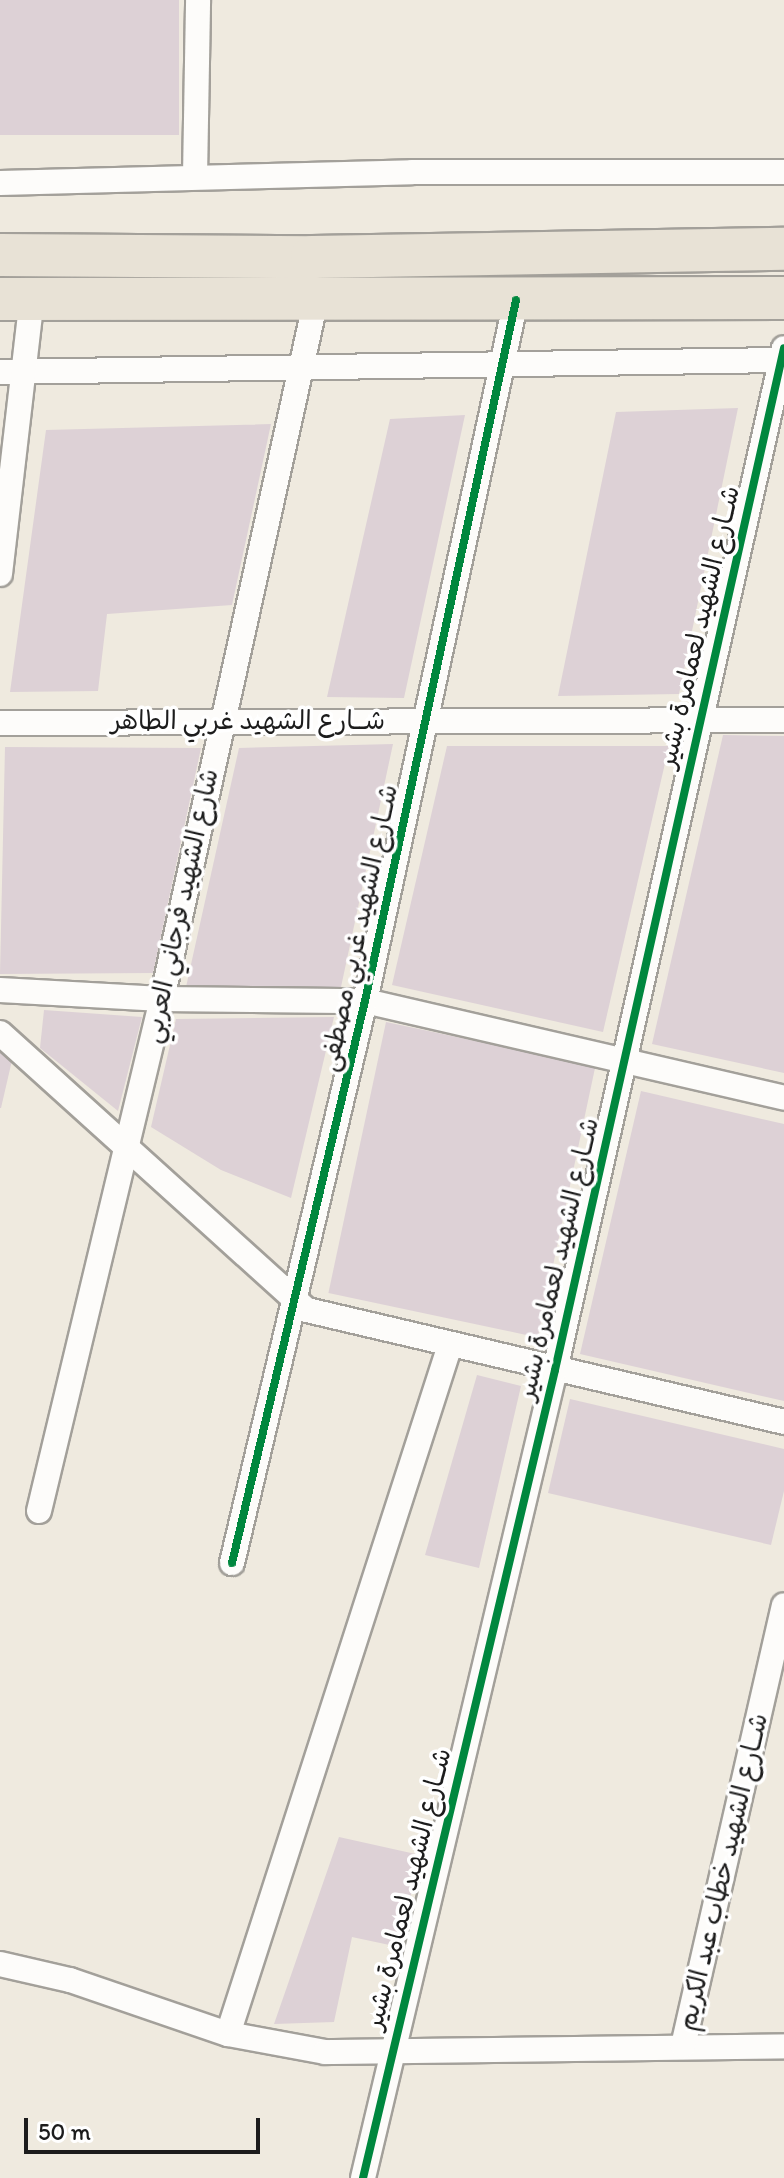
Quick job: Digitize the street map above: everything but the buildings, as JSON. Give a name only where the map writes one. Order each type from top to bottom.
[{"type":"highway","points":[[0,255],[312,257],[784,249]]},
{"type":"highway","points":[[16,299],[784,298]]},
{"type":"street","points":[[195,177],[198,0]]},
{"type":"street","points":[[0,183],[195,177],[784,172]]},
{"type":"street","points":[[0,574],[16,299]]},
{"type":"street","name":"شارع الشهيد فرجاني العربي","points":[[39,1511],[162,999],[316,300]]},
{"type":"street","name":"شــارع الشهيد غربي مصطفى","points":[[232,1563],[365,1001],[516,300]]},
{"type":"street","points":[[12,372],[300,370],[503,360],[783,356]]},
{"type":"street","name":"شــارع الشهيد لعمامرة بشير","points":[[363,2178],[390,2049],[555,1370],[697,721],[783,356]]},
{"type":"street","name":"شــارع الشهيد غربي الطاهر","points":[[0,723],[784,720]]},
{"type":"street","points":[[0,990],[162,999],[365,1001],[624,1058],[784,1098]]},
{"type":"street","points":[[0,1033],[296,1301],[317,1315],[784,1422]]},
{"type":"street","points":[[228,2034],[450,1345]]},
{"type":"street","name":"شــارع الشهيد خطاب عبد الكريم","points":[[683,2046],[784,1605]]},
{"type":"street","points":[[0,1964],[70,1980],[228,2034],[325,2052],[784,2046]]},
{"type":"cycle path","points":[[232,1563],[365,1001],[516,300]]},
{"type":"cycle path","points":[[363,2178],[555,1370],[784,348]]}]
